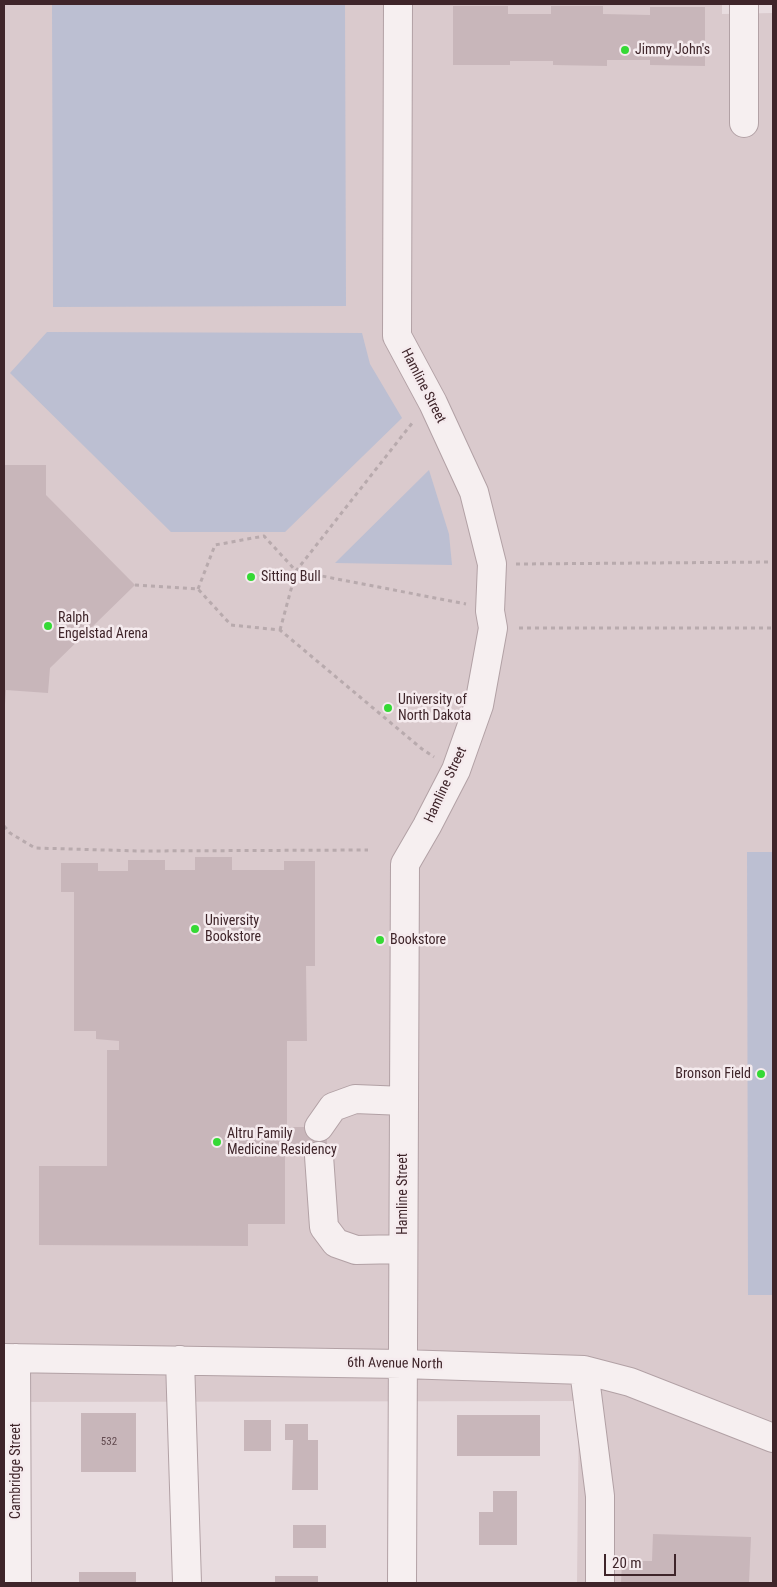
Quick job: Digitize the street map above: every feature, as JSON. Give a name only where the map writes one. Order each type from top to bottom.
[{"type":"street","name":"Hamline Street","points":[[398,4],[397,336],[433,402],[474,492],[492,564],[492,619],[479,705],[456,770],[405,864],[402,1583]]},
{"type":"street","points":[[744,4],[744,123]]},
{"type":"street","points":[[319,1127],[333,1108],[355,1099],[404,1101]]},
{"type":"street","points":[[319,1156],[324,1227],[336,1243],[356,1250],[403,1249]]},
{"type":"street","name":"6th Avenue North","points":[[10,1358],[402,1364],[584,1370],[630,1382],[773,1438]]},
{"type":"street","name":"Cambridge Street","points":[[10,1358],[17,1583]]},
{"type":"street","points":[[180,1360],[186,1583]]},
{"type":"street","points":[[584,1370],[600,1496],[600,1583]]},
{"type":"path","points":[[280,630],[296,571],[409,425],[433,402]]},
{"type":"path","points":[[198,589],[215,545],[264,536],[296,571],[452,601],[492,619],[773,628]]},
{"type":"path","points":[[492,564],[773,562]]},
{"type":"path","points":[[135,585],[198,589],[231,625],[280,630],[422,749],[456,770]]},
{"type":"path","points":[[4,826],[10,833],[35,848],[139,851],[368,850]]},
{"type":"shaded area","name":"University of North Dakota","points":[[4,4],[722,4],[722,14],[773,13],[773,1583],[577,1583],[579,1401],[4,1402]]},
{"type":"shaded area","points":[[345,4],[346,306],[53,307],[52,5]]},
{"type":"shaded area","points":[[47,332],[362,333],[370,364],[402,418],[285,532],[171,532],[10,373]]},
{"type":"shaded area","points":[[429,470],[449,534],[452,565],[335,563]]},
{"type":"shaded area","name":"Bronson Field","points":[[747,852],[773,852],[773,1295],[748,1295]]},
{"type":"building","points":[[453,6],[508,6],[508,14],[551,14],[551,6],[603,6],[603,14],[650,15],[650,7],[705,7],[705,66],[650,65],[650,60],[607,60],[607,66],[553,65],[553,61],[510,61],[510,65],[453,65]]},
{"type":"building","name":"Ralph Engelstad Arena","points":[[4,465],[46,465],[46,495],[135,585],[50,668],[48,693],[6,690],[5,704],[4,703]]},
{"type":"building","points":[[195,857],[232,857],[232,870],[284,870],[284,861],[315,861],[315,966],[306,966],[307,1041],[287,1041],[287,1127],[327,1127],[327,1156],[285,1156],[285,1224],[248,1224],[248,1246],[39,1245],[39,1166],[107,1166],[107,1050],[119,1050],[119,1041],[96,1039],[96,1031],[74,1031],[74,892],[61,892],[61,863],[98,863],[98,871],[128,871],[128,860],[165,860],[165,870],[195,870]]},
{"type":"building","points":[[81,1413],[136,1413],[136,1472],[81,1472]]},
{"type":"building","points":[[457,1415],[540,1415],[540,1456],[457,1456]]},
{"type":"building","points":[[244,1420],[271,1420],[271,1451],[244,1451]]},
{"type":"building","points":[[285,1424],[308,1424],[308,1440],[318,1440],[318,1490],[292,1490],[293,1440],[285,1440]]},
{"type":"building","points":[[493,1491],[517,1491],[517,1545],[479,1545],[479,1512],[493,1512]]},
{"type":"building","points":[[293,1525],[326,1525],[326,1548],[293,1548]]},
{"type":"building","points":[[653,1534],[751,1537],[749,1583],[621,1583],[622,1561],[652,1561]]},
{"type":"building","points":[[79,1572],[136,1572],[136,1583],[79,1583]]},
{"type":"building","points":[[275,1576],[318,1576],[318,1583],[275,1583]]},
{"type":"place","name":"Jimmy John's","points":[[625,50]]},
{"type":"place","name":"Sitting Bull","points":[[251,577]]},
{"type":"place","name":"Ralph Engelstad Arena","points":[[48,626]]},
{"type":"place","name":"University of North Dakota","points":[[388,708]]},
{"type":"place","name":"University Bookstore","points":[[195,929]]},
{"type":"place","name":"Bookstore","points":[[380,940]]},
{"type":"place","name":"Bronson Field","points":[[761,1074]]},
{"type":"place","name":"Altru Family Medicine Residency","points":[[217,1142]]}]
